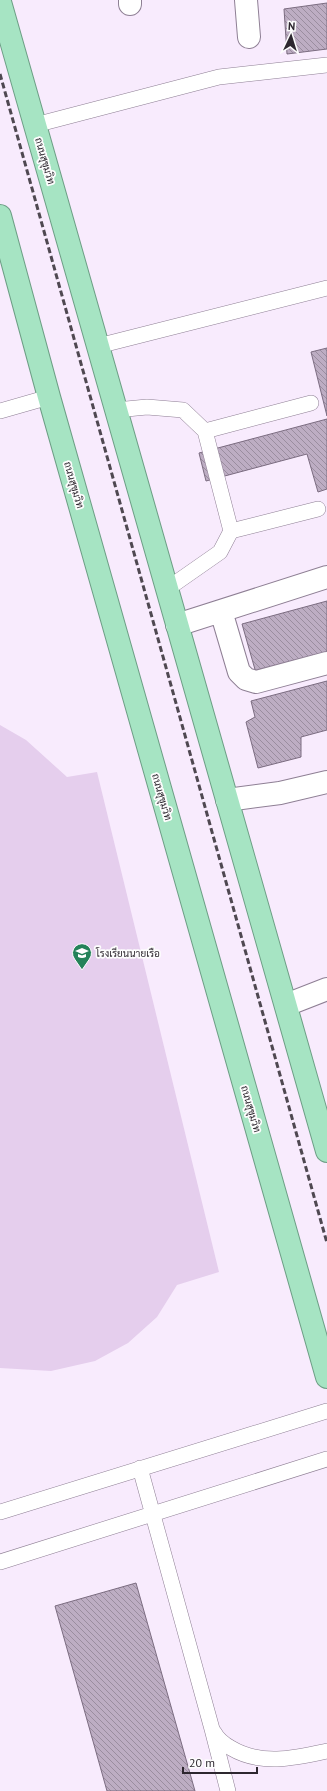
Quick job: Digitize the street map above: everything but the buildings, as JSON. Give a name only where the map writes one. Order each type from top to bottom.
[{"type":"highway","name":"ถนนสุขุมวิท","points":[[0,2],[327,1151]]},
{"type":"highway","name":"ถนนสุขุมวิท","points":[[1,227],[327,1377]]},
{"type":"street","points":[[246,0],[249,37]]},
{"type":"street","points":[[177,625],[327,577]]},
{"type":"street","points":[[220,611],[239,672],[246,679],[256,682],[327,663]]},
{"type":"street","points":[[227,800],[280,793],[327,782]]},
{"type":"street","points":[[286,1005],[327,989]]},
{"type":"lane","points":[[35,125],[219,77],[327,65]]},
{"type":"lane","points":[[98,346],[327,288]]},
{"type":"lane","points":[[0,411],[49,397]]},
{"type":"lane","points":[[205,431],[311,403]]},
{"type":"lane","points":[[116,410],[146,407],[183,410],[205,431],[231,532],[220,552],[167,589]]},
{"type":"lane","points":[[231,532],[318,509]]},
{"type":"lane","points":[[0,1512],[327,1410]]},
{"type":"lane","points":[[0,1562],[327,1459]]},
{"type":"lane","points":[[140,1468],[228,1791]]},
{"type":"lane","points":[[212,1729],[217,1738],[225,1745],[253,1758],[270,1759],[327,1753]]},
{"type":"shaded area","points":[[0,725],[26,740],[67,777],[97,772],[219,1272],[177,1285],[157,1317],[128,1343],[95,1361],[51,1371],[0,1368]]},
{"type":"railway","points":[[0,74],[327,1243]]},
{"type":"place","name":"โรงเรียนนายเรือ","points":[[82,970]]}]
